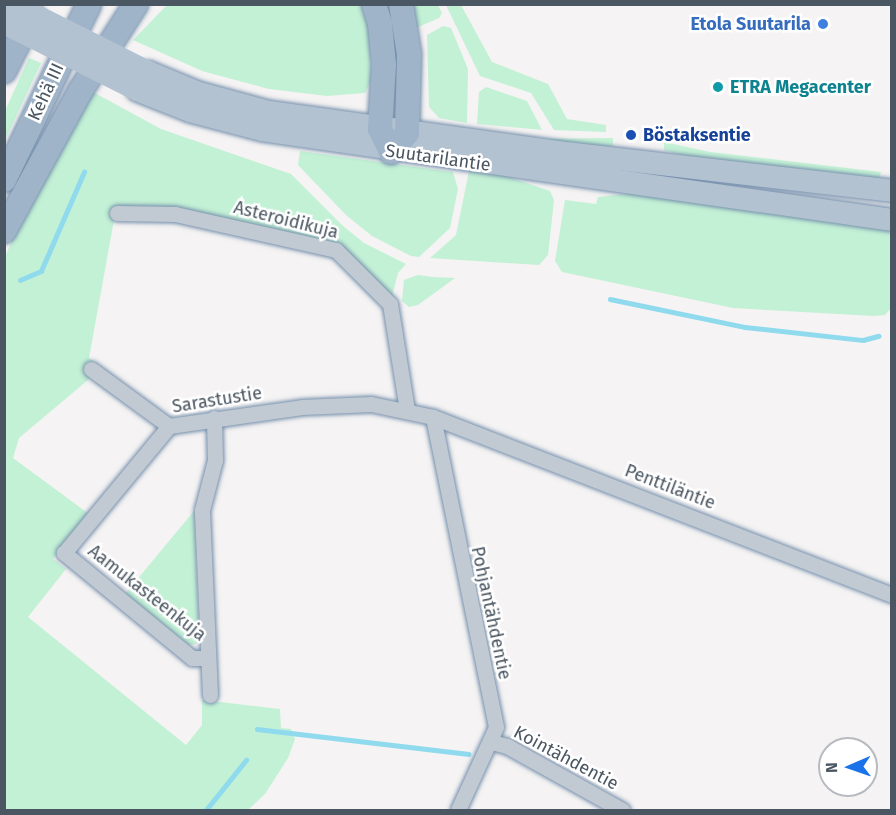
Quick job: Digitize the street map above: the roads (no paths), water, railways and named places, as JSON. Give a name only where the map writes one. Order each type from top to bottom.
[{"type":"highway","points":[[4,71],[37,4]]},
{"type":"highway","name":"Kehä III","points":[[4,180],[89,4]]},
{"type":"highway","points":[[4,231],[136,4]]},
{"type":"highway","points":[[112,42],[147,4]]},
{"type":"highway","points":[[374,4],[381,24],[384,65],[380,129],[391,152],[407,133],[409,54],[401,4]]},
{"type":"main road","name":"Suutarilantie","points":[[14,4],[190,111],[262,130],[391,152],[891,220]]},
{"type":"main road","name":"Suutarilantie","points":[[4,23],[143,81],[196,92],[269,112],[407,133],[891,191]]},
{"type":"street","name":"Asteroidikuja","points":[[117,213],[175,214],[336,250],[390,304],[407,410]]},
{"type":"street","points":[[92,369],[169,426]]},
{"type":"street","name":"Sarastustie","points":[[64,554],[169,426],[214,418],[359,405],[407,410],[433,417]]},
{"type":"street","name":"Penttiläntie","points":[[433,417],[891,596]]},
{"type":"street","name":"Pohjantähdentie","points":[[433,417],[496,728],[492,742],[458,810]]},
{"type":"street","name":"Aamukasteenkuja","points":[[210,694],[202,510],[215,460],[214,418]]},
{"type":"street","name":"Aamukasteenkuja","points":[[64,554],[192,658],[207,658]]},
{"type":"street","name":"Kointähdentie","points":[[492,742],[507,746],[621,810]]},
{"type":"waterway","points":[[20,280],[41,271],[84,172]]},
{"type":"waterway","points":[[610,299],[745,327],[863,340],[878,336]]},
{"type":"waterway","points":[[257,729],[469,754]]},
{"type":"waterway","points":[[206,810],[246,760]]},
{"type":"place","name":"Etola Suutarila","points":[[823,24]]},
{"type":"place","name":"ETRA Megacenter","points":[[718,87]]},
{"type":"place","name":"Böstaksentie","points":[[631,135]]}]
